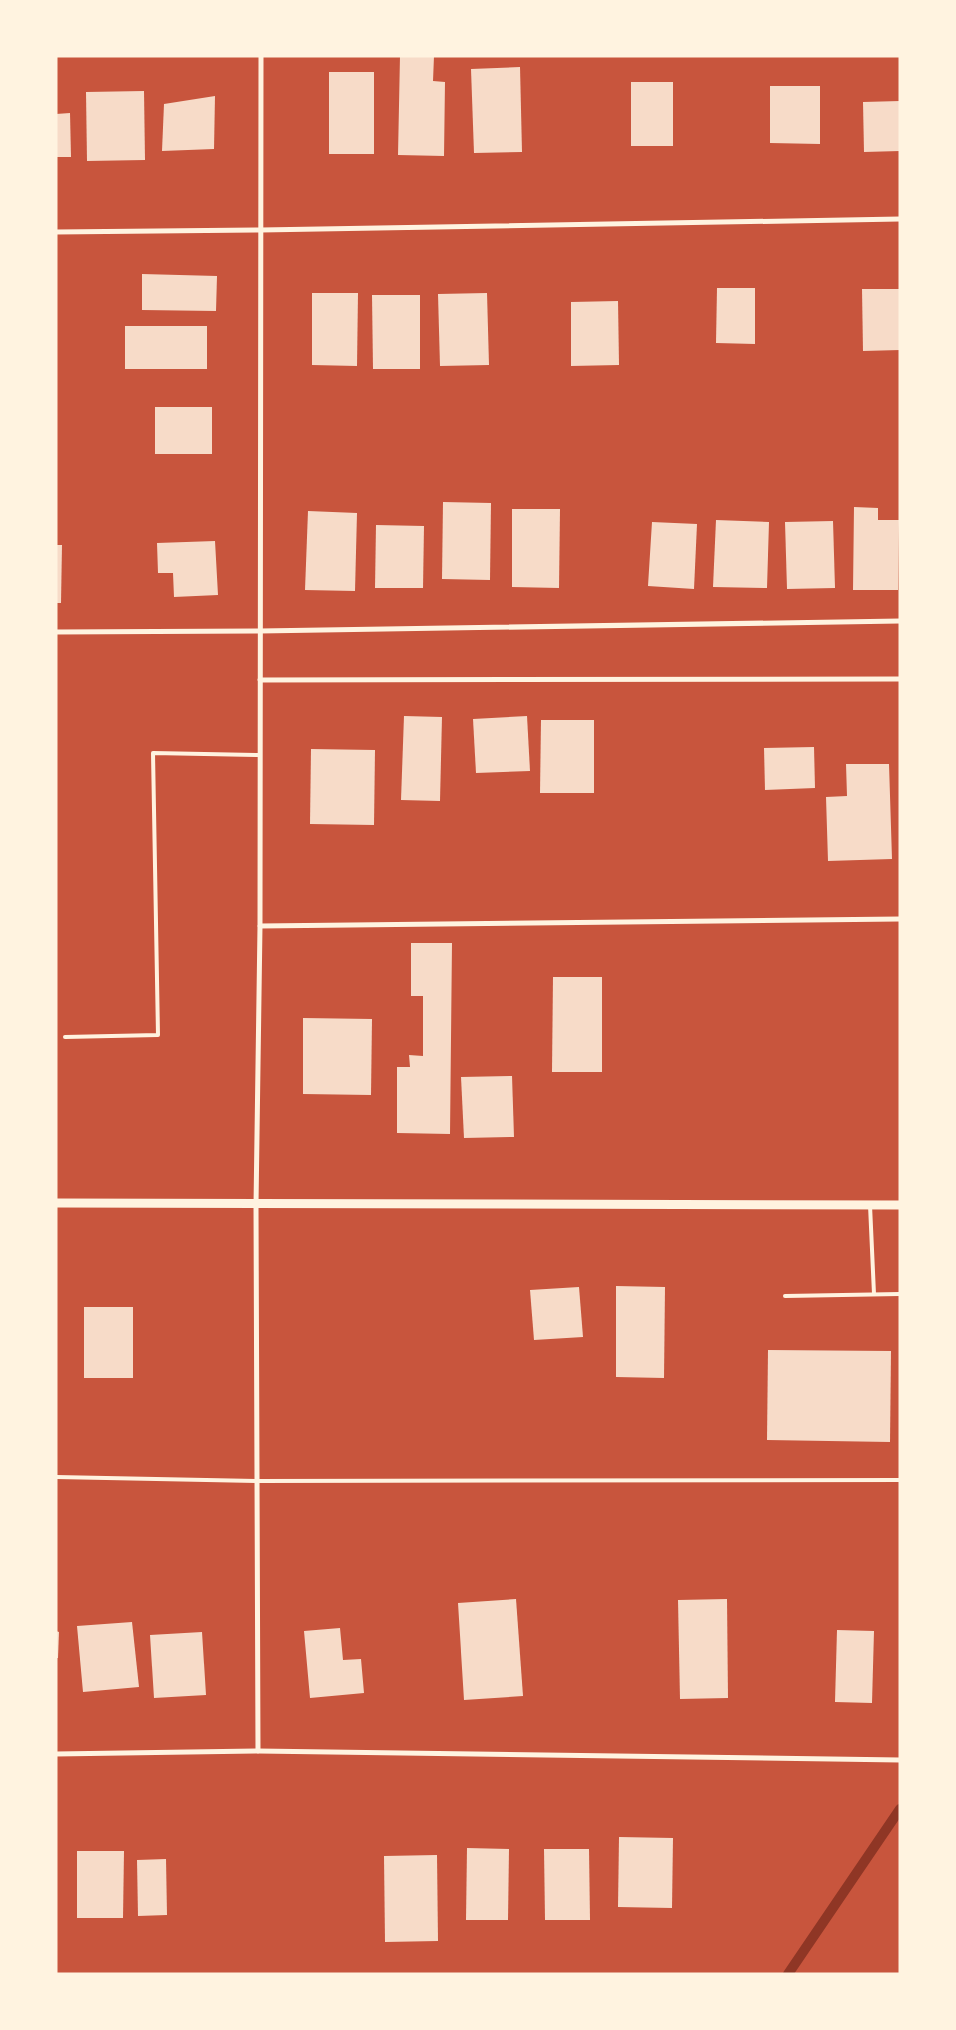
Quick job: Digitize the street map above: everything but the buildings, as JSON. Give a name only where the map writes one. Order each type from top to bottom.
[{"type":"street","points":[[258,1750],[256,1205],[260,926],[261,56]]},
{"type":"street","points":[[56,232],[900,219]]},
{"type":"street","points":[[56,632],[260,631],[900,621]]},
{"type":"street","points":[[260,680],[900,679]]},
{"type":"street","points":[[260,926],[900,919]]},
{"type":"street","points":[[56,1203],[256,1205],[900,1205]]},
{"type":"street","points":[[56,1754],[258,1750],[900,1760]]},
{"type":"lane","points":[[65,1037],[158,1035],[153,753],[260,755]]},
{"type":"lane","points":[[870,1205],[874,1294]]},
{"type":"lane","points":[[785,1296],[900,1294]]},
{"type":"lane","points":[[56,1477],[258,1481],[900,1480]]},
{"type":"waterway","points":[[788,1974],[900,1809]]}]
